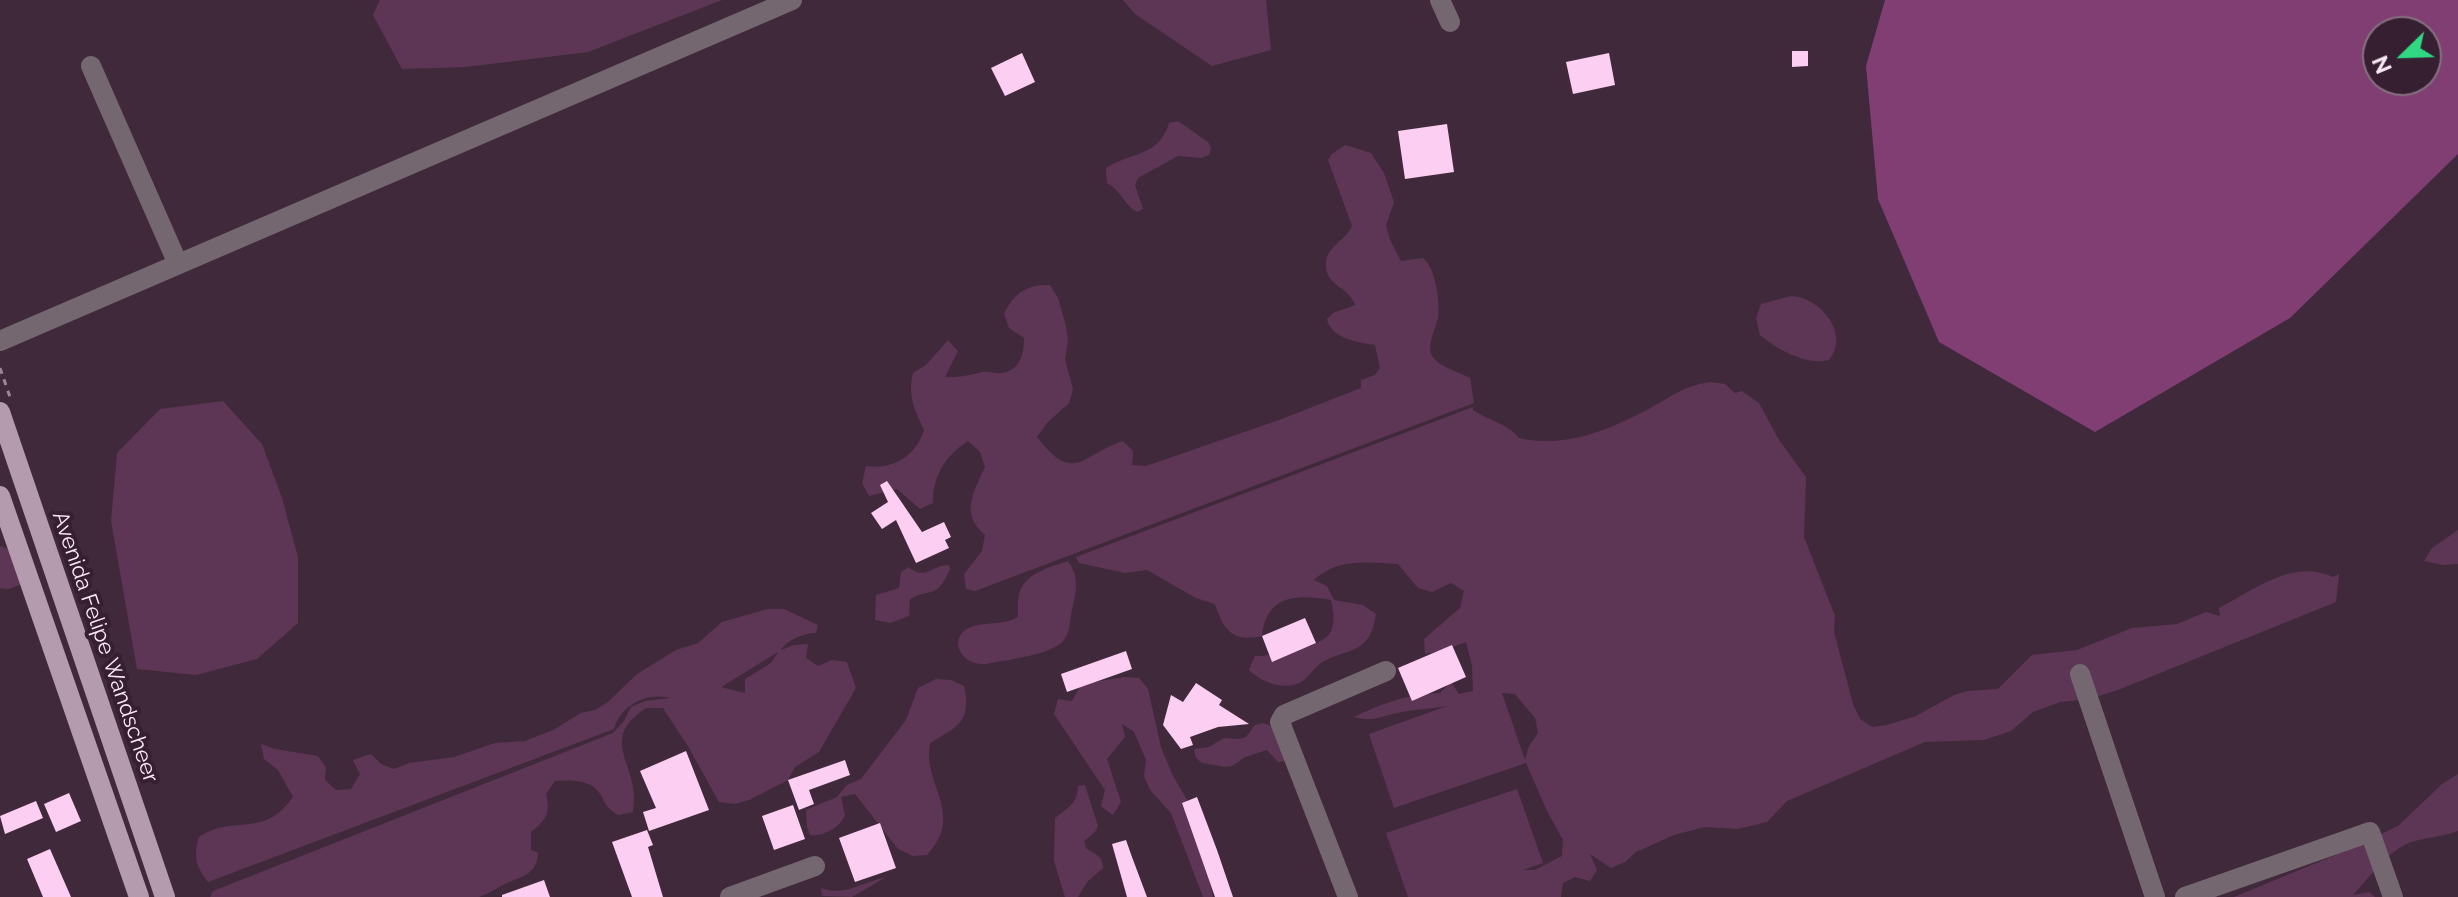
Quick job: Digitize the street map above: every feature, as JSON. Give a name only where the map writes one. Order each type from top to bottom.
[{"type":"main road","name":"Avenida Felipe Wandscheer","points":[[0,412],[165,897]]},
{"type":"main road","points":[[0,496],[139,897]]},
{"type":"street","points":[[0,341],[792,0]]},
{"type":"street","points":[[1440,0],[1450,22]]},
{"type":"street","points":[[91,66],[178,264]]},
{"type":"street","points":[[1348,897],[1280,722],[1284,715],[1386,671]]},
{"type":"street","points":[[2080,674],[2155,897]]},
{"type":"street","points":[[2185,897],[2370,832],[2393,897]]},
{"type":"street","points":[[730,897],[815,866]]},
{"type":"shaded area","points":[[380,0],[722,0],[588,52],[466,67],[402,69],[373,15]]},
{"type":"shaded area","points":[[1123,0],[1266,0],[1271,50],[1212,66],[1135,14]]},
{"type":"shaded area","points":[[1885,0],[2458,0],[2458,154],[2290,318],[2095,432],[1939,342],[1878,199],[1866,66]]},
{"type":"shaded area","points":[[1178,121],[1208,142],[1211,148],[1209,155],[1201,158],[1178,156],[1138,178],[1135,185],[1143,209],[1137,212],[1107,183],[1106,168],[1151,148],[1169,123]]},
{"type":"shaded area","points":[[1345,145],[1371,153],[1384,173],[1394,202],[1386,225],[1390,240],[1401,261],[1423,258],[1434,277],[1438,312],[1430,352],[1444,366],[1470,378],[1474,403],[975,591],[966,589],[964,574],[982,551],[985,535],[973,519],[971,503],[985,467],[980,452],[968,441],[953,453],[942,468],[935,484],[933,503],[920,509],[897,489],[869,496],[862,483],[866,466],[885,466],[902,459],[915,447],[924,430],[911,396],[913,373],[926,365],[948,340],[958,351],[945,377],[1003,373],[1014,368],[1022,355],[1024,338],[1009,328],[1004,314],[1017,295],[1035,286],[1050,285],[1058,298],[1066,326],[1068,341],[1065,359],[1073,389],[1069,403],[1037,437],[1050,452],[1070,463],[1079,462],[1123,441],[1133,451],[1132,465],[1146,466],[1361,388],[1361,380],[1375,375],[1380,368],[1375,345],[1339,335],[1327,319],[1333,313],[1355,305],[1326,271],[1327,257],[1352,226],[1328,160]]},
{"type":"shaded area","points":[[1791,296],[1812,303],[1829,319],[1836,339],[1835,350],[1829,360],[1802,358],[1783,351],[1760,335],[1756,318],[1761,304]]},
{"type":"shaded area","points":[[1710,382],[1725,384],[1735,393],[1742,391],[1759,403],[1779,440],[1806,477],[1804,537],[1835,616],[1834,632],[1853,704],[1860,719],[1872,727],[1916,716],[1954,695],[1998,689],[2032,655],[2077,650],[2132,628],[2177,624],[2206,612],[2220,616],[2219,608],[2260,585],[2289,574],[2318,572],[2333,577],[2339,574],[2336,602],[2118,690],[2089,699],[2060,702],[2033,712],[2011,731],[1984,740],[1925,742],[1787,801],[1767,822],[1738,829],[1705,827],[1674,835],[1636,852],[1625,862],[1611,868],[1590,854],[1597,870],[1590,881],[1575,877],[1563,883],[1561,897],[1408,897],[1386,833],[1517,789],[1543,863],[1523,870],[1535,870],[1562,856],[1563,840],[1526,763],[1394,808],[1369,734],[1447,706],[1371,719],[1354,717],[1396,700],[1440,693],[1451,682],[1459,694],[1473,691],[1472,666],[1466,642],[1425,654],[1424,639],[1460,608],[1464,591],[1451,583],[1432,592],[1418,588],[1398,564],[1354,563],[1333,568],[1314,580],[1327,586],[1334,600],[1363,605],[1376,614],[1373,627],[1359,647],[1324,661],[1301,682],[1287,686],[1266,681],[1249,670],[1255,656],[1296,650],[1324,639],[1333,625],[1331,600],[1306,597],[1285,600],[1270,612],[1262,636],[1236,636],[1226,628],[1215,604],[1196,598],[1147,570],[1125,573],[1079,563],[1076,557],[1473,407],[1473,410],[1503,425],[1519,438],[1554,441],[1605,429],[1680,391]],"holes":[[[1502,693],[1515,694],[1535,718],[1538,733],[1529,746],[1525,760]]]},
{"type":"shaded area","points":[[223,401],[262,444],[282,498],[298,557],[298,623],[257,659],[196,675],[137,669],[111,521],[117,453],[160,409]]},
{"type":"shaded area","points":[[2458,530],[2458,564],[2424,561],[2432,548]]},
{"type":"shaded area","points":[[0,546],[13,551],[22,584],[8,589],[0,588]]},
{"type":"shaded area","points":[[1068,561],[1076,585],[1069,629],[1064,640],[1049,650],[986,664],[968,660],[963,655],[958,642],[965,630],[1018,617],[1018,597],[1028,579]]},
{"type":"shaded area","points":[[949,565],[945,579],[937,589],[910,599],[909,616],[890,623],[875,620],[876,595],[899,588],[901,572],[909,567],[925,572]]},
{"type":"shaded area","points":[[768,609],[784,609],[818,625],[816,633],[796,638],[781,650],[808,644],[806,658],[818,666],[832,660],[847,662],[856,688],[819,752],[795,767],[788,780],[749,800],[735,804],[719,802],[663,708],[646,708],[631,720],[622,743],[632,780],[633,812],[618,815],[605,804],[594,787],[584,782],[555,781],[546,794],[546,816],[531,832],[531,850],[538,853],[531,871],[482,896],[210,897],[213,891],[613,733],[631,707],[645,701],[670,698],[652,697],[636,702],[622,713],[614,729],[208,882],[197,861],[199,837],[212,830],[271,818],[293,797],[278,770],[264,759],[261,744],[318,756],[326,768],[325,780],[336,790],[351,789],[360,774],[353,760],[371,754],[381,764],[394,769],[409,763],[454,757],[495,743],[525,741],[553,730],[581,713],[595,710],[608,702],[637,674],[676,650],[698,643],[722,622]],"holes":[[[778,652],[771,663],[745,679],[745,693],[721,687]]]},
{"type":"shaded area","points":[[1125,677],[1139,678],[1148,689],[1161,747],[1172,774],[1194,812],[1213,897],[1203,897],[1171,813],[1150,790],[1144,776],[1146,760],[1134,732],[1122,724],[1125,737],[1107,759],[1121,802],[1113,815],[1101,806],[1105,790],[1054,714],[1058,699],[1072,701],[1080,687]]},
{"type":"shaded area","points":[[936,679],[951,680],[964,686],[966,708],[964,716],[954,728],[930,743],[929,758],[943,812],[943,826],[927,855],[913,856],[898,849],[855,794],[841,797],[845,815],[836,827],[826,833],[810,835],[806,810],[837,797],[847,785],[861,779],[906,720],[918,688]]},
{"type":"shaded area","points":[[1263,723],[1276,728],[1285,761],[1278,762],[1267,750],[1225,767],[1202,763],[1196,758],[1194,749],[1209,747],[1224,738],[1246,737],[1255,725]]},
{"type":"shaded area","points":[[2458,774],[2458,831],[2415,841],[2389,856],[2353,895],[2369,892],[2375,897],[2234,897],[2398,826],[2442,784]]},
{"type":"shaded area","points":[[1085,785],[1098,826],[1084,841],[1086,848],[1100,858],[1103,868],[1087,882],[1078,897],[1065,897],[1054,861],[1055,818],[1074,801],[1078,786]]},
{"type":"shaded area","points":[[886,877],[852,897],[822,896],[821,888],[846,890]]},
{"type":"building","points":[[1792,51],[1808,51],[1808,66],[1792,67]]},
{"type":"building","points":[[1022,53],[1035,82],[1005,96],[991,68]]},
{"type":"building","points":[[1609,53],[1615,85],[1573,94],[1566,62]]},
{"type":"building","points":[[1447,124],[1454,172],[1405,179],[1398,131]]},
{"type":"building","points":[[887,481],[922,532],[944,522],[951,537],[945,540],[949,548],[916,563],[896,520],[882,529],[871,513],[888,502],[880,485]]},
{"type":"building","points":[[1305,618],[1316,643],[1272,662],[1262,636]]},
{"type":"building","points":[[1452,645],[1466,677],[1412,701],[1398,668]]},
{"type":"building","points":[[1126,651],[1132,669],[1067,692],[1061,674]]},
{"type":"building","points":[[1196,683],[1222,700],[1219,705],[1249,724],[1218,727],[1190,737],[1193,745],[1181,749],[1163,725],[1171,695],[1183,702]]},
{"type":"building","points":[[686,751],[709,810],[649,831],[643,812],[656,808],[640,771]]},
{"type":"building","points":[[845,760],[850,775],[809,790],[814,804],[799,810],[788,780]]},
{"type":"building","points":[[69,793],[81,821],[56,832],[44,804]]},
{"type":"building","points":[[1197,797],[1233,897],[1215,897],[1182,803]]},
{"type":"building","points":[[36,801],[43,818],[5,834],[0,816]]},
{"type":"building","points":[[793,805],[805,839],[774,850],[762,816]]},
{"type":"building","points":[[880,823],[896,868],[855,882],[839,838]]},
{"type":"building","points":[[647,830],[653,845],[648,847],[663,897],[632,897],[612,842]]},
{"type":"building","points":[[1126,840],[1147,897],[1127,897],[1112,844]]},
{"type":"building","points":[[50,849],[71,897],[43,897],[27,859]]},
{"type":"building","points":[[544,880],[550,897],[502,897],[502,895]]}]
